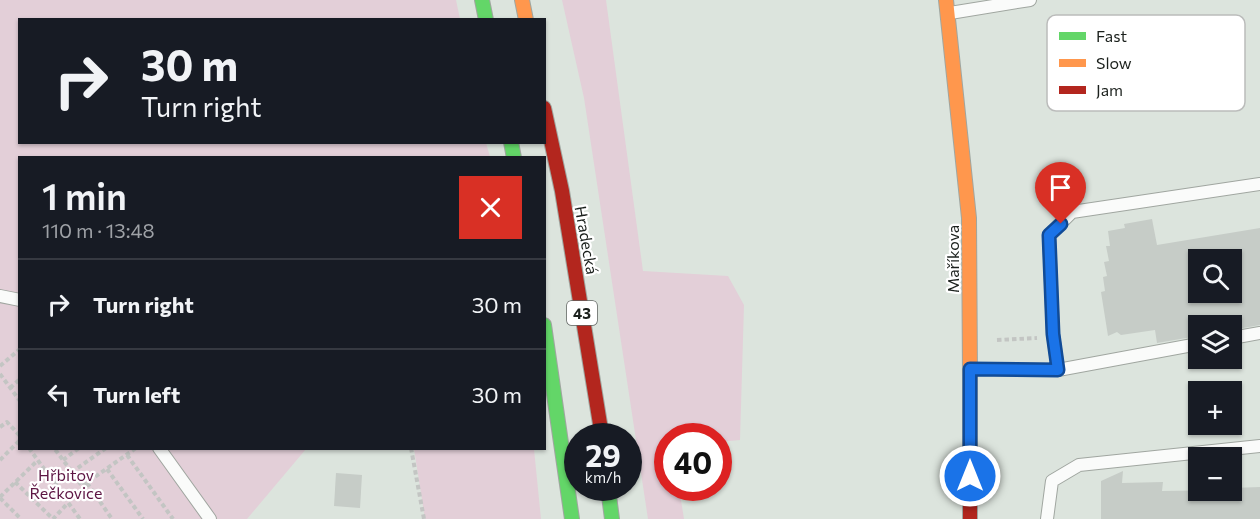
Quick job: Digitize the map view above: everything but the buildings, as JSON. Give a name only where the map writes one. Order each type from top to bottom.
[{"type":"main road","points":[[482,0],[486,18]]},
{"type":"main road","points":[[522,0],[526,18]]},
{"type":"main road","name":"Maříkova","points":[[947,7],[969,218],[970,519]]},
{"type":"main road","name":"Hradecká","points":[[546,117],[562,191],[600,423]]},
{"type":"main road","name":"43","points":[[546,339],[572,519]]},
{"type":"main road","points":[[610,501],[612,519]]},
{"type":"lane","points":[[947,7],[1030,0]]},
{"type":"lane","points":[[1058,370],[1054,338],[1049,235],[1072,212],[1260,184]]},
{"type":"lane","points":[[0,296],[18,300]]},
{"type":"lane","points":[[1242,336],[1260,333]]},
{"type":"lane","points":[[970,369],[1058,370],[1188,347]]},
{"type":"lane","points":[[1047,519],[1052,481],[1079,465],[1260,447]]},
{"type":"lane","points":[[160,450],[210,519]]},
{"type":"path","points":[[993,340],[1054,338]]},
{"type":"path","points":[[0,366],[18,351]]},
{"type":"path","points":[[0,374],[18,398]]},
{"type":"path","points":[[10,388],[18,381]]},
{"type":"path","points":[[0,425],[6,422],[18,436]]},
{"type":"path","points":[[0,460],[18,440]]},
{"type":"path","points":[[29,450],[80,519]]},
{"type":"path","points":[[56,450],[82,486],[133,450]]},
{"type":"path","points":[[63,460],[76,450]]},
{"type":"path","points":[[54,484],[103,450]]},
{"type":"path","points":[[411,450],[424,519]]},
{"type":"path","points":[[127,455],[173,519]]},
{"type":"path","points":[[21,519],[0,498],[37,461]]},
{"type":"path","points":[[107,469],[143,519]]},
{"type":"path","points":[[15,482],[53,519],[68,503]]},
{"type":"path","points":[[87,483],[112,519]]},
{"type":"green space","name":"Hřbitov Řečkovice","points":[[0,0],[456,0],[460,18],[18,18],[18,144],[486,144],[490,156],[18,156],[18,450],[305,450],[247,519],[0,519]]},
{"type":"green space","points":[[562,0],[606,0],[643,271],[728,276],[744,305],[740,440],[732,441],[732,423],[654,423],[654,501],[681,501],[684,519],[648,519],[642,480],[642,423],[633,423],[584,98]]},
{"type":"green space","points":[[414,450],[534,450],[541,519],[425,519]]},
{"type":"traffic: fast","points":[[482,0],[486,18]]},
{"type":"traffic: fast","points":[[511,144],[514,156]]},
{"type":"traffic: fast","points":[[546,339],[572,519]]},
{"type":"traffic: fast","points":[[610,501],[612,519]]},
{"type":"traffic: slow","points":[[522,0],[526,18]]},
{"type":"traffic: slow","points":[[946,0],[969,218],[970,376]]},
{"type":"traffic: jam","points":[[546,117],[562,191],[600,423]]},
{"type":"traffic: jam","points":[[970,376],[970,519]]},
{"type":"route","points":[[970,476],[970,369],[1058,370],[1053,334],[1049,235],[1061,224]]}]
